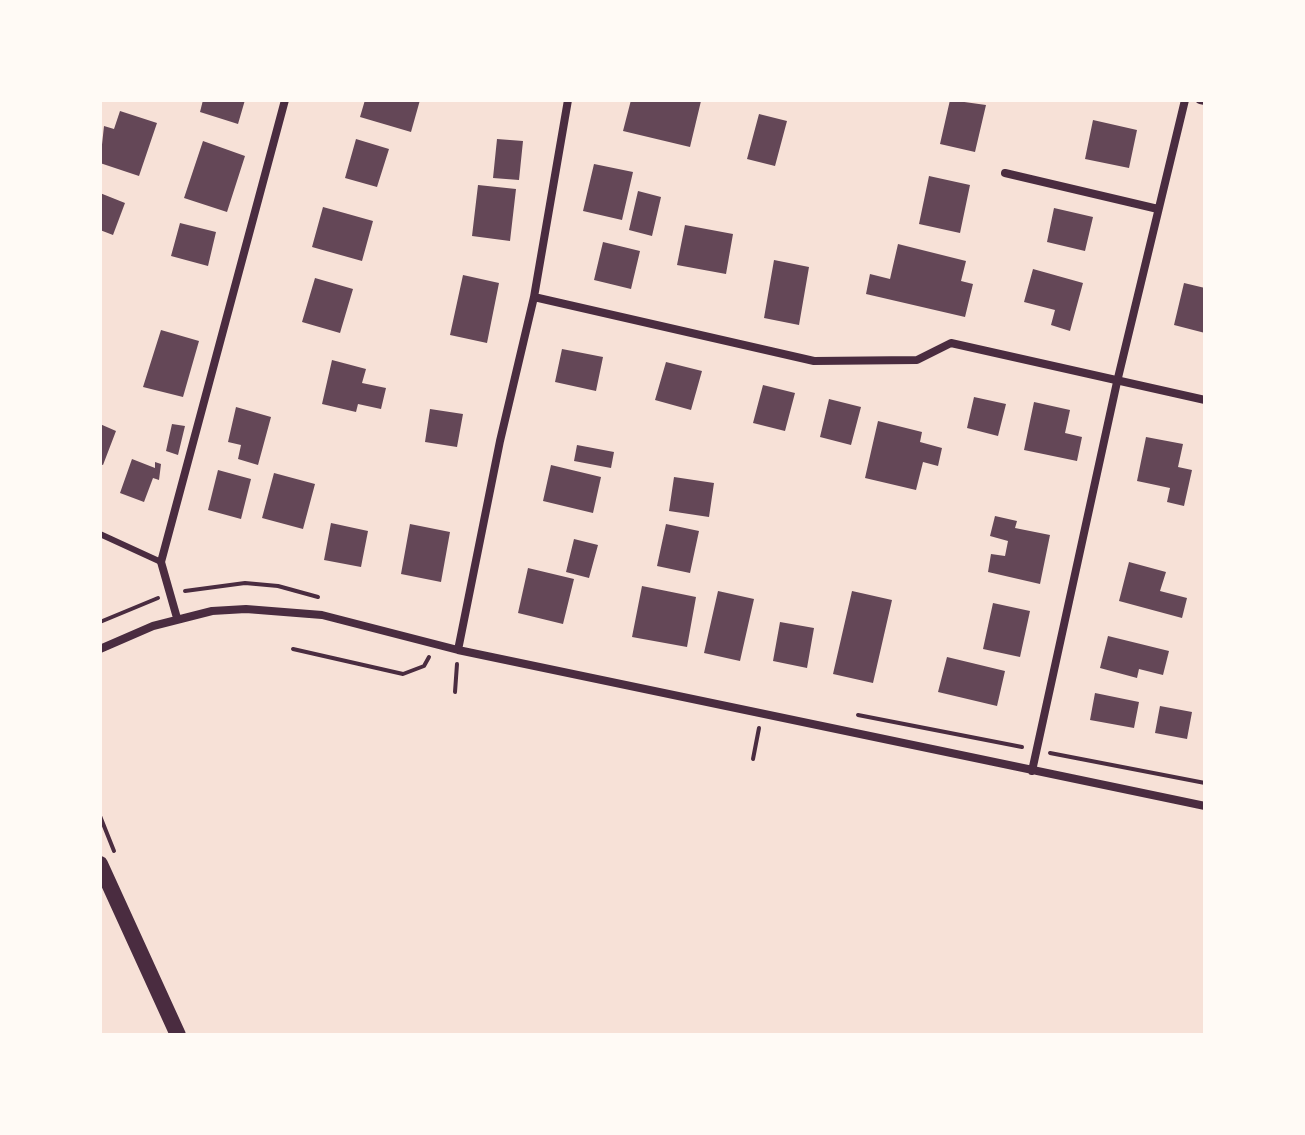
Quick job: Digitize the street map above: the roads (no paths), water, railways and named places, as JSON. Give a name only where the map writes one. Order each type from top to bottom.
[{"type":"main road","points":[[100,864],[178,1035]]},
{"type":"street","points":[[177,618],[161,562],[285,100]]},
{"type":"street","points":[[458,650],[500,441],[534,297],[568,100]]},
{"type":"street","points":[[1032,771],[1117,382],[1185,100]]},
{"type":"street","points":[[1005,173],[1158,209]]},
{"type":"street","points":[[534,297],[814,361],[917,360],[951,343],[1205,400]]},
{"type":"street","points":[[100,649],[177,618],[246,609],[322,615],[458,650],[1205,806]]},
{"type":"lane","points":[[100,534],[161,562]]}]
